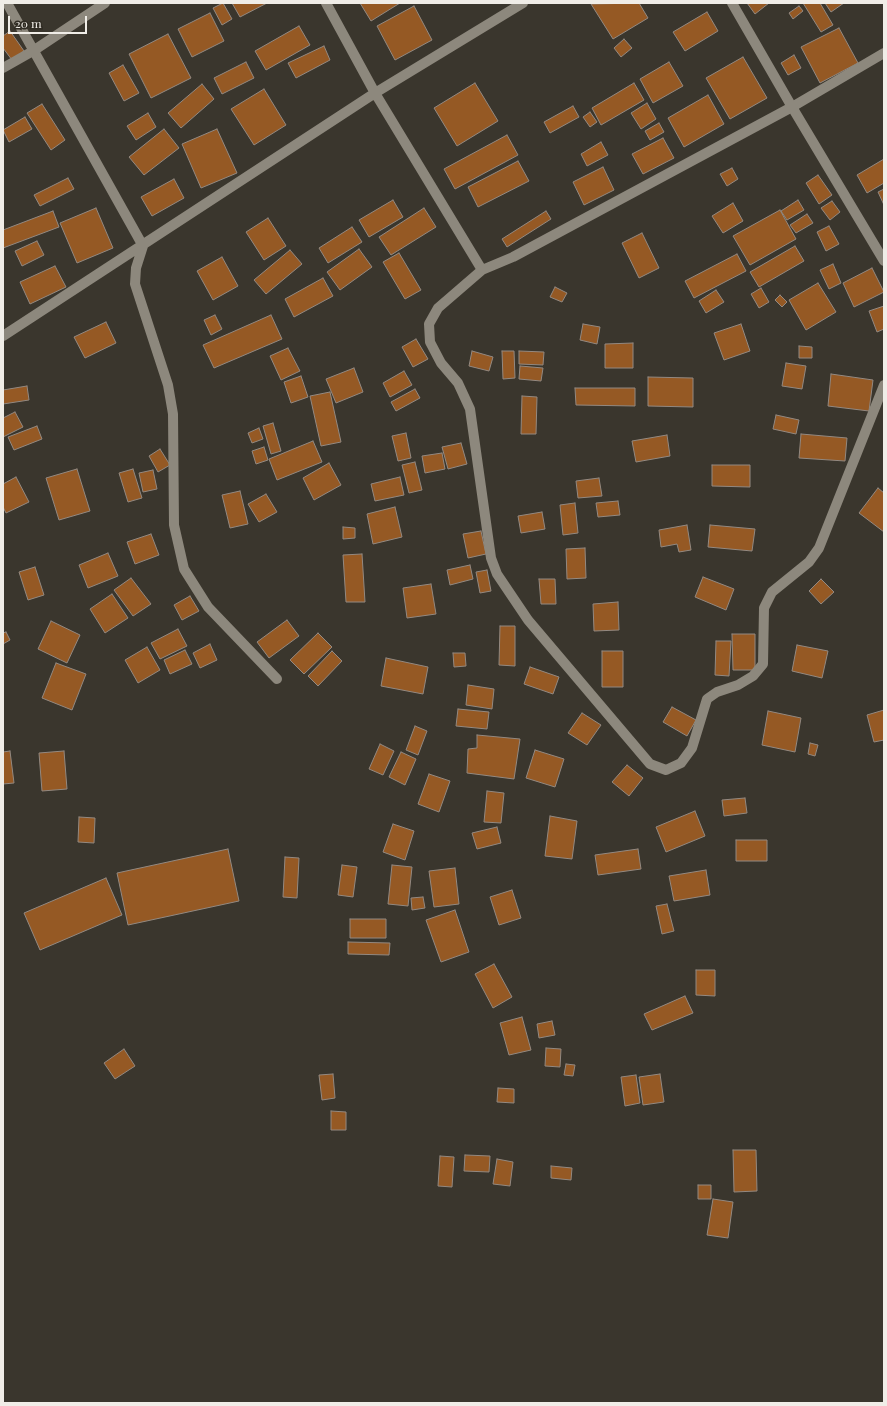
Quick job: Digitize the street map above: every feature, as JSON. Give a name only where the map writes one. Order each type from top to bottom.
[{"type":"street","points":[[6,3],[143,246],[136,268],[135,284],[169,392],[173,414],[174,525],[184,569],[208,607],[277,679]]},
{"type":"street","points":[[3,68],[33,51],[105,3]]},
{"type":"street","points":[[326,3],[375,93],[482,270]]},
{"type":"street","points":[[3,336],[143,246],[375,93],[522,3]]},
{"type":"street","points":[[732,3],[884,261]]},
{"type":"street","points":[[884,53],[792,107],[512,258],[482,270],[438,308],[429,324],[430,342],[441,363],[458,383],[470,409],[491,558],[497,574],[528,620],[650,764],[666,770],[681,763],[692,748],[707,699],[717,692],[738,685],[753,676],[763,664],[764,608],[772,592],[809,562],[819,548],[884,385]]},
{"type":"building","points":[[223,3],[232,19],[222,25],[213,8]]},
{"type":"building","points":[[232,3],[267,3],[240,17]]},
{"type":"building","points":[[360,3],[400,3],[371,21]]},
{"type":"building","points":[[639,3],[648,18],[613,39],[591,4]]},
{"type":"building","points":[[747,3],[769,3],[755,14]]},
{"type":"building","points":[[803,3],[820,3],[833,25],[821,32]]},
{"type":"building","points":[[825,3],[844,3],[831,12]]},
{"type":"building","points":[[414,6],[432,40],[395,60],[377,26]]},
{"type":"building","points":[[799,6],[803,11],[793,19],[789,13]]},
{"type":"building","points":[[707,12],[718,31],[685,51],[673,32]]},
{"type":"building","points":[[210,13],[224,41],[192,57],[178,29]]},
{"type":"building","points":[[299,26],[310,45],[266,70],[255,51]]},
{"type":"building","points":[[839,28],[858,63],[820,83],[801,47]]},
{"type":"building","points":[[10,31],[24,51],[12,60],[3,48],[3,36]]},
{"type":"building","points":[[168,34],[191,78],[151,98],[129,54]]},
{"type":"building","points":[[624,39],[632,48],[621,57],[614,48]]},
{"type":"building","points":[[324,46],[330,60],[296,78],[288,63]]},
{"type":"building","points":[[794,55],[801,68],[788,75],[781,63]]},
{"type":"building","points":[[743,57],[767,98],[730,119],[706,78]]},
{"type":"building","points":[[246,62],[254,78],[222,94],[214,78]]},
{"type":"building","points":[[669,62],[683,86],[653,103],[640,79]]},
{"type":"building","points":[[123,65],[139,93],[124,101],[109,73]]},
{"type":"building","points":[[475,83],[498,121],[457,146],[434,108]]},
{"type":"building","points":[[634,83],[644,100],[601,125],[592,108]]},
{"type":"building","points":[[202,84],[214,99],[181,128],[168,113]]},
{"type":"building","points":[[264,89],[286,125],[254,145],[231,109]]},
{"type":"building","points":[[708,95],[724,124],[684,147],[668,118]]},
{"type":"building","points":[[647,103],[656,119],[641,129],[631,113]]},
{"type":"building","points":[[42,104],[65,140],[51,150],[27,113]]},
{"type":"building","points":[[573,106],[579,117],[550,133],[544,122]]},
{"type":"building","points":[[590,112],[597,122],[590,127],[583,117]]},
{"type":"building","points":[[148,113],[156,127],[136,140],[127,126]]},
{"type":"building","points":[[25,117],[32,129],[9,142],[3,130]]},
{"type":"building","points":[[659,123],[664,132],[650,140],[645,131]]},
{"type":"building","points":[[164,129],[179,148],[144,175],[129,157]]},
{"type":"building","points":[[217,129],[237,173],[201,188],[182,144]]},
{"type":"building","points":[[507,135],[518,155],[455,189],[444,169]]},
{"type":"building","points":[[663,138],[674,158],[643,174],[632,154]]},
{"type":"building","points":[[601,142],[608,155],[587,166],[581,154]]},
{"type":"building","points":[[884,159],[884,183],[867,193],[857,175]]},
{"type":"building","points":[[518,161],[529,181],[478,207],[468,187]]},
{"type":"building","points":[[603,167],[614,190],[584,205],[573,182]]},
{"type":"building","points":[[732,168],[738,179],[727,186],[720,174]]},
{"type":"building","points":[[818,175],[832,195],[819,204],[806,183]]},
{"type":"building","points":[[68,178],[74,189],[40,206],[34,195]]},
{"type":"building","points":[[174,179],[184,198],[152,216],[141,197]]},
{"type":"building","points":[[884,189],[884,205],[878,192]]},
{"type":"building","points":[[393,200],[403,217],[369,237],[359,220]]},
{"type":"building","points":[[798,200],[804,210],[787,220],[781,211]]},
{"type":"building","points":[[832,201],[840,212],[830,220],[821,208]]},
{"type":"building","points":[[733,203],[743,221],[723,233],[712,216]]},
{"type":"building","points":[[96,208],[113,248],[77,263],[60,223]]},
{"type":"building","points":[[424,208],[436,227],[391,255],[379,237]]},
{"type":"building","points":[[780,210],[796,239],[750,265],[733,236]]},
{"type":"building","points":[[53,211],[59,227],[3,248],[3,230]]},
{"type":"building","points":[[546,211],[551,219],[507,247],[502,239]]},
{"type":"building","points":[[807,214],[813,223],[796,233],[790,225]]},
{"type":"building","points":[[268,218],[286,246],[264,260],[246,232]]},
{"type":"building","points":[[829,226],[839,244],[826,251],[817,232]]},
{"type":"building","points":[[352,227],[362,242],[328,263],[319,248]]},
{"type":"building","points":[[642,233],[659,268],[639,278],[622,243]]},
{"type":"building","points":[[37,241],[44,255],[22,266],[15,251]]},
{"type":"building","points":[[795,246],[804,261],[759,287],[750,272]]},
{"type":"building","points":[[359,249],[372,267],[340,290],[327,272]]},
{"type":"building","points":[[290,250],[302,264],[266,294],[254,280]]},
{"type":"building","points":[[399,253],[421,290],[405,299],[383,262]]},
{"type":"building","points":[[737,254],[746,271],[694,298],[685,281]]},
{"type":"building","points":[[222,257],[238,286],[213,300],[197,271]]},
{"type":"building","points":[[833,264],[841,283],[829,289],[820,270]]},
{"type":"building","points":[[55,266],[66,287],[30,304],[20,282]]},
{"type":"building","points":[[872,268],[884,292],[854,307],[843,283]]},
{"type":"building","points":[[323,278],[333,296],[294,317],[285,299]]},
{"type":"building","points":[[818,283],[836,312],[806,330],[789,300]]},
{"type":"building","points":[[555,287],[567,293],[562,302],[550,297]]},
{"type":"building","points":[[761,288],[769,302],[759,308],[751,294]]},
{"type":"building","points":[[716,290],[724,302],[706,313],[699,301]]},
{"type":"building","points":[[780,295],[787,302],[782,307],[775,300]]},
{"type":"building","points":[[884,306],[884,329],[877,332],[869,311]]},
{"type":"building","points":[[215,315],[222,329],[211,335],[204,320]]},
{"type":"building","points":[[271,315],[282,339],[214,368],[203,345]]},
{"type":"building","points":[[106,322],[116,343],[85,358],[74,337]]},
{"type":"building","points":[[583,324],[600,327],[597,344],[580,340]]},
{"type":"building","points":[[741,324],[750,351],[724,360],[714,333]]},
{"type":"building","points":[[416,339],[428,359],[413,367],[402,347]]},
{"type":"building","points":[[633,343],[633,368],[605,368],[605,344]]},
{"type":"building","points":[[799,346],[812,347],[812,358],[799,358]]},
{"type":"building","points":[[288,348],[300,371],[281,380],[270,356]]},
{"type":"building","points":[[472,351],[493,357],[489,371],[469,366]]},
{"type":"building","points":[[502,351],[514,351],[515,378],[503,379]]},
{"type":"building","points":[[519,351],[544,352],[543,365],[519,364]]},
{"type":"building","points":[[786,363],[806,366],[802,389],[782,386]]},
{"type":"building","points":[[520,366],[543,368],[541,381],[519,379]]},
{"type":"building","points":[[354,368],[363,392],[336,403],[326,379]]},
{"type":"building","points":[[404,371],[412,385],[390,397],[383,383]]},
{"type":"building","points":[[831,374],[873,380],[869,411],[828,406]]},
{"type":"building","points":[[301,376],[308,397],[291,403],[284,382]]},
{"type":"building","points":[[648,377],[693,378],[693,407],[648,406]]},
{"type":"building","points":[[27,386],[29,400],[3,404],[3,390]]},
{"type":"building","points":[[575,388],[635,388],[635,406],[576,405]]},
{"type":"building","points":[[415,389],[420,398],[396,411],[391,402]]},
{"type":"building","points":[[330,392],[341,442],[321,446],[310,396]]},
{"type":"building","points":[[522,396],[537,397],[536,434],[521,434]]},
{"type":"building","points":[[15,412],[23,427],[3,437],[3,418]]},
{"type":"building","points":[[776,415],[799,420],[796,434],[773,429]]},
{"type":"building","points":[[273,423],[281,451],[271,454],[263,426]]},
{"type":"building","points":[[37,426],[42,439],[14,450],[8,437]]},
{"type":"building","points":[[259,428],[263,439],[252,443],[248,433]]},
{"type":"building","points":[[406,433],[411,458],[398,461],[392,436]]},
{"type":"building","points":[[801,434],[847,438],[845,461],[799,458]]},
{"type":"building","points":[[667,435],[670,456],[636,462],[632,441]]},
{"type":"building","points":[[313,441],[322,462],[277,480],[269,459]]},
{"type":"building","points":[[461,443],[467,464],[448,469],[442,447]]},
{"type":"building","points":[[264,447],[268,460],[256,464],[252,451]]},
{"type":"building","points":[[160,449],[170,465],[158,472],[149,456]]},
{"type":"building","points":[[442,453],[445,469],[425,473],[422,456]]},
{"type":"building","points":[[415,462],[422,490],[409,493],[402,465]]},
{"type":"building","points":[[329,463],[341,485],[314,500],[303,478]]},
{"type":"building","points":[[712,465],[750,465],[750,487],[712,486]]},
{"type":"building","points":[[77,469],[90,511],[59,520],[46,478]]},
{"type":"building","points":[[133,469],[142,498],[128,502],[119,473]]},
{"type":"building","points":[[153,470],[157,489],[143,492],[139,473]]},
{"type":"building","points":[[16,477],[29,502],[6,513],[3,507],[3,484]]},
{"type":"building","points":[[400,477],[404,495],[375,501],[371,484]]},
{"type":"building","points":[[599,478],[602,496],[578,498],[576,481]]},
{"type":"building","points":[[878,488],[884,493],[884,532],[859,513]]},
{"type":"building","points":[[240,491],[248,524],[230,528],[222,495]]},
{"type":"building","points":[[266,494],[277,512],[259,522],[248,504]]},
{"type":"building","points":[[618,501],[620,515],[598,517],[596,503]]},
{"type":"building","points":[[575,503],[578,533],[563,535],[560,505]]},
{"type":"building","points":[[395,507],[402,537],[373,544],[367,514]]},
{"type":"building","points":[[542,512],[545,529],[521,533],[518,516]]},
{"type":"building","points":[[687,525],[691,550],[679,552],[677,544],[661,547],[659,530]]},
{"type":"building","points":[[710,525],[755,529],[752,551],[708,547]]},
{"type":"building","points":[[343,527],[355,528],[355,538],[343,539]]},
{"type":"building","points":[[481,531],[486,554],[468,558],[463,534]]},
{"type":"building","points":[[151,534],[159,555],[135,564],[127,542]]},
{"type":"building","points":[[585,548],[586,578],[567,579],[566,549]]},
{"type":"building","points":[[108,553],[118,576],[88,588],[79,565]]},
{"type":"building","points":[[362,554],[365,602],[346,602],[343,555]]},
{"type":"building","points":[[470,565],[473,579],[450,585],[447,570]]},
{"type":"building","points":[[35,567],[44,595],[28,600],[19,572]]},
{"type":"building","points":[[487,570],[491,591],[480,593],[476,572]]},
{"type":"building","points":[[703,577],[734,589],[726,610],[695,597]]},
{"type":"building","points":[[131,578],[151,604],[133,616],[114,590]]},
{"type":"building","points":[[539,579],[555,579],[556,604],[541,604]]},
{"type":"building","points":[[821,579],[834,592],[821,604],[809,591]]},
{"type":"building","points":[[431,584],[436,614],[407,618],[403,588]]},
{"type":"building","points":[[112,594],[128,618],[105,633],[90,609]]},
{"type":"building","points":[[190,596],[199,611],[182,620],[174,605]]},
{"type":"building","points":[[618,602],[619,630],[594,631],[593,604]]},
{"type":"building","points":[[287,620],[299,636],[269,658],[257,642]]},
{"type":"building","points":[[51,621],[80,635],[67,663],[38,649]]},
{"type":"building","points":[[500,626],[515,626],[515,666],[499,665]]},
{"type":"building","points":[[178,629],[187,646],[160,659],[151,643]]},
{"type":"building","points":[[6,632],[10,640],[3,644],[3,633]]},
{"type":"building","points":[[318,633],[332,647],[304,674],[290,660]]},
{"type":"building","points":[[732,634],[755,634],[755,670],[733,670]]},
{"type":"building","points":[[716,641],[731,641],[729,676],[715,675]]},
{"type":"building","points":[[210,644],[217,660],[200,668],[193,653]]},
{"type":"building","points":[[797,645],[828,651],[822,678],[792,671]]},
{"type":"building","points":[[147,647],[160,670],[138,683],[125,660]]},
{"type":"building","points":[[185,650],[192,664],[170,674],[164,660]]},
{"type":"building","points":[[332,651],[342,661],[318,686],[308,676]]},
{"type":"building","points":[[602,651],[623,651],[623,687],[602,687]]},
{"type":"building","points":[[453,653],[465,653],[466,666],[454,667]]},
{"type":"building","points":[[386,658],[428,667],[423,694],[381,686]]},
{"type":"building","points":[[56,663],[86,674],[72,710],[42,698]]},
{"type":"building","points":[[530,667],[559,677],[553,694],[524,684]]},
{"type":"building","points":[[468,685],[494,689],[492,709],[466,705]]},
{"type":"building","points":[[672,707],[696,720],[687,736],[663,722]]},
{"type":"building","points":[[458,709],[489,712],[487,729],[456,726]]},
{"type":"building","points":[[884,710],[884,740],[874,742],[867,715]]},
{"type":"building","points":[[768,711],[801,718],[795,752],[762,745]]},
{"type":"building","points":[[582,713],[601,725],[587,745],[568,733]]},
{"type":"building","points":[[415,726],[427,731],[418,755],[406,750]]},
{"type":"building","points":[[477,735],[520,739],[514,779],[467,773],[468,749],[477,748]]},
{"type":"building","points":[[810,743],[818,745],[815,756],[808,754]]},
{"type":"building","points":[[380,744],[394,751],[383,775],[369,769]]},
{"type":"building","points":[[535,750],[564,759],[555,787],[526,778]]},
{"type":"building","points":[[10,751],[14,783],[3,784],[3,752]]},
{"type":"building","points":[[64,751],[67,789],[42,791],[39,753]]},
{"type":"building","points":[[401,752],[416,759],[405,785],[389,777]]},
{"type":"building","points":[[627,765],[643,778],[629,796],[612,782]]},
{"type":"building","points":[[429,774],[450,781],[439,812],[418,804]]},
{"type":"building","points":[[487,791],[504,793],[501,823],[484,822]]},
{"type":"building","points":[[745,798],[747,813],[724,816],[722,800]]},
{"type":"building","points":[[695,811],[705,836],[666,852],[656,827]]},
{"type":"building","points":[[550,816],[577,821],[572,859],[545,856]]},
{"type":"building","points":[[79,817],[95,818],[94,843],[78,842]]},
{"type":"building","points":[[393,824],[414,831],[405,860],[383,852]]},
{"type":"building","points":[[497,827],[501,843],[477,849],[472,833]]},
{"type":"building","points":[[736,840],[767,840],[767,861],[736,861]]},
{"type":"building","points":[[228,849],[239,901],[128,925],[117,873]]},
{"type":"building","points":[[638,849],[641,869],[598,875],[595,855]]},
{"type":"building","points":[[285,857],[299,858],[297,898],[283,897]]},
{"type":"building","points":[[342,865],[357,867],[353,897],[338,895]]},
{"type":"building","points":[[392,865],[412,867],[408,906],[388,904]]},
{"type":"building","points":[[455,868],[459,904],[434,907],[429,871]]},
{"type":"building","points":[[706,870],[710,895],[674,901],[669,876]]},
{"type":"building","points":[[106,878],[122,915],[40,950],[24,913]]},
{"type":"building","points":[[512,890],[521,918],[499,925],[490,897]]},
{"type":"building","points":[[423,897],[425,908],[412,910],[411,898]]},
{"type":"building","points":[[667,904],[674,931],[662,934],[656,906]]},
{"type":"building","points":[[455,910],[469,952],[441,962],[426,920]]},
{"type":"building","points":[[350,919],[386,919],[386,938],[350,938]]},
{"type":"building","points":[[348,942],[390,943],[389,955],[348,954]]},
{"type":"building","points":[[494,964],[512,997],[493,1008],[475,974]]},
{"type":"building","points":[[696,970],[715,970],[715,996],[696,995]]},
{"type":"building","points":[[685,996],[693,1013],[652,1030],[644,1014]]},
{"type":"building","points":[[522,1017],[531,1050],[509,1055],[500,1023]]},
{"type":"building","points":[[552,1021],[555,1035],[539,1038],[537,1024]]},
{"type":"building","points":[[546,1048],[561,1049],[560,1067],[545,1066]]},
{"type":"building","points":[[124,1049],[135,1066],[115,1079],[104,1063]]},
{"type":"building","points":[[566,1064],[575,1065],[573,1076],[564,1075]]},
{"type":"building","points":[[333,1074],[335,1098],[322,1100],[319,1075]]},
{"type":"building","points":[[660,1074],[664,1102],[643,1105],[639,1077]]},
{"type":"building","points":[[636,1075],[640,1103],[625,1106],[621,1077]]},
{"type":"building","points":[[498,1088],[514,1089],[514,1103],[497,1102]]},
{"type":"building","points":[[331,1111],[346,1112],[346,1130],[331,1130]]},
{"type":"building","points":[[733,1150],[756,1150],[757,1191],[734,1192]]},
{"type":"building","points":[[465,1155],[490,1156],[489,1172],[464,1171]]},
{"type":"building","points":[[440,1156],[454,1157],[452,1187],[438,1186]]},
{"type":"building","points":[[497,1159],[513,1162],[510,1186],[493,1184]]},
{"type":"building","points":[[551,1166],[572,1168],[571,1180],[551,1178]]},
{"type":"building","points":[[698,1185],[711,1185],[711,1199],[698,1199]]},
{"type":"building","points":[[713,1199],[733,1202],[728,1238],[707,1235]]}]
